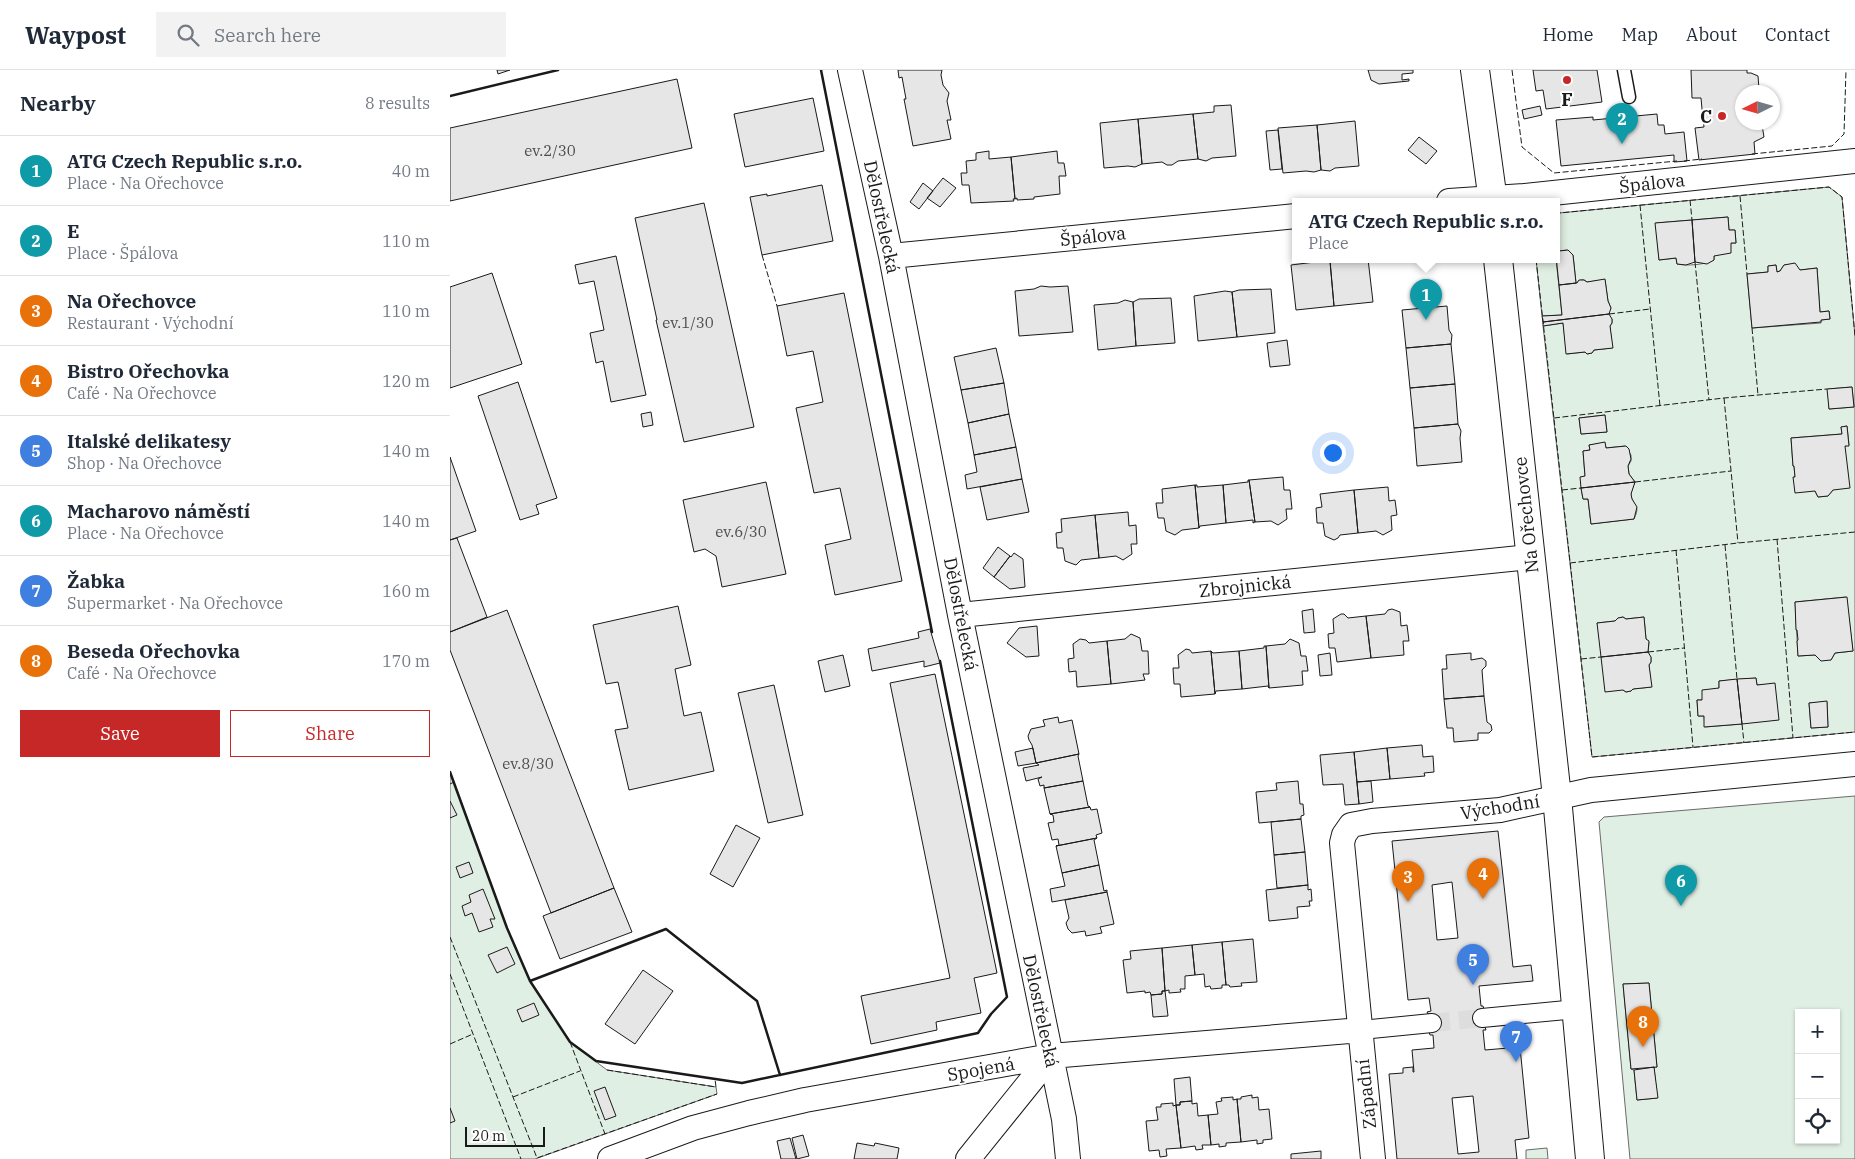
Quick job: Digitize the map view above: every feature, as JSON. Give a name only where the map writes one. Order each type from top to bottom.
[{"type":"street","name":"Dělostřelecká","points":[[850,70],[891,256],[960,615],[1064,1119],[1068,1159]]},
{"type":"street","points":[[1475,70],[1493,198]]},
{"type":"street","name":"Špálova","points":[[1512,198],[1855,161]]},
{"type":"street","name":"Špálova","points":[[891,256],[1292,216]]},
{"type":"street","name":"Na Ořechovce","points":[[1498,263],[1557,797],[1590,1159]]},
{"type":"street","name":"Zbrojnická","points":[[960,615],[1530,557]]},
{"type":"street","name":"Východní","points":[[1360,1030],[1342,843],[1347,829],[1351,825],[1500,810],[1591,790],[1855,764]]},
{"type":"street","points":[[1482,1018],[1577,1009]]},
{"type":"street","points":[[1360,1030],[1432,1023]]},
{"type":"street","name":"Spojená","points":[[610,1159],[693,1128],[749,1113],[805,1100],[1051,1056],[1360,1030]]},
{"type":"street","name":"Západní","points":[[1360,1030],[1373,1159]]},
{"type":"street","points":[[968,1159],[1051,1056]]},
{"type":"lane","points":[[1624,70],[1629,96]]},
{"type":"green space","points":[[1829,187],[1842,197],[1855,336],[1855,732],[1592,757],[1543,326],[1563,323],[1567,354],[1585,352],[1587,354],[1592,353],[1594,350],[1612,348],[1610,326],[1612,319],[1609,317],[1611,308],[1605,280],[1587,282],[1582,280],[1576,283],[1573,255],[1567,250],[1560,251],[1560,213]],"holes":[[[1728,217],[1729,230],[1735,230],[1736,243],[1731,243],[1714,256],[1714,260],[1701,264],[1677,264],[1676,258],[1659,260],[1656,223]],[[1794,264],[1800,270],[1817,268],[1820,312],[1829,311],[1830,319],[1821,320],[1821,323],[1752,328],[1747,274],[1768,272],[1768,266],[1776,265],[1777,272],[1784,265]],[[1852,387],[1854,407],[1829,409],[1828,389]],[[1605,415],[1607,432],[1581,434],[1579,418]],[[1847,426],[1849,445],[1845,446],[1833,490],[1828,496],[1818,497],[1815,491],[1794,477],[1791,438],[1842,434],[1841,427]],[[1605,443],[1606,448],[1625,446],[1631,455],[1631,461],[1628,466],[1629,474],[1635,482],[1631,495],[1637,509],[1634,519],[1591,524],[1588,499],[1583,499],[1581,488],[1585,476],[1583,451],[1590,450],[1589,445]],[[1846,597],[1853,651],[1835,653],[1831,660],[1815,655],[1798,656],[1795,602]],[[1644,617],[1646,639],[1649,642],[1648,654],[1651,657],[1649,665],[1651,687],[1633,689],[1626,692],[1623,690],[1597,623],[1615,621],[1618,618]],[[1756,678],[1757,685],[1775,684],[1742,724],[1705,727],[1704,716],[1698,716],[1697,700],[1702,700],[1719,688],[1719,681]],[[1827,702],[1828,727],[1811,728],[1809,703]]]},
{"type":"green space","points":[[1536,263],[1556,263],[1562,315],[1542,316]]},
{"type":"green space","points":[[450,772],[507,928],[530,981],[570,1042],[607,1070],[716,1087],[717,1094],[535,1159],[450,1159]]},
{"type":"green space","points":[[1855,796],[1855,1159],[1630,1159],[1599,822],[1604,817]],"holes":[[[1649,983],[1657,1067],[1654,1067],[1657,1098],[1637,1100],[1634,1070],[1631,1069],[1623,984]]]},
{"type":"green space","points":[[1547,1148],[1548,1159],[1526,1159],[1526,1150]]},
{"type":"building","points":[[497,70],[510,70],[498,74]]},
{"type":"building","points":[[898,70],[942,70],[943,85],[949,93],[947,101],[951,120],[947,120],[951,139],[913,146],[902,77],[899,78]]},
{"type":"building","points":[[1368,70],[1413,70],[1413,73],[1402,74],[1402,80],[1409,79],[1409,81],[1379,84],[1371,80]]},
{"type":"building","name":"F","points":[[1533,70],[1597,70],[1602,102],[1546,109],[1543,90],[1536,91]]},
{"type":"building","name":"C","points":[[1691,70],[1747,70],[1747,73],[1758,76],[1759,85],[1735,85],[1735,130],[1763,130],[1764,137],[1754,142],[1755,154],[1699,160],[1695,128],[1704,127],[1701,98],[1692,98]]},
{"type":"building","points":[[677,79],[692,148],[450,201],[450,128]]},
{"type":"building","points":[[813,98],[824,151],[745,167],[734,114]]},
{"type":"building","points":[[1231,105],[1236,156],[1212,158],[1206,161],[1198,159],[1193,114],[1214,112],[1214,106]]},
{"type":"building","points":[[1540,106],[1542,115],[1524,119],[1522,110]]},
{"type":"building","points":[[1193,114],[1198,159],[1178,161],[1172,165],[1162,162],[1142,164],[1138,119]]},
{"type":"building","points":[[1657,114],[1658,125],[1664,125],[1665,134],[1684,132],[1687,161],[1674,162],[1674,155],[1561,166],[1556,120],[1593,117],[1593,120]]},
{"type":"building","points":[[1138,119],[1142,164],[1135,167],[1104,168],[1100,123]]},
{"type":"building","points":[[1355,121],[1359,166],[1335,168],[1330,171],[1321,170],[1317,125]]},
{"type":"building","points":[[1317,125],[1321,170],[1283,173],[1278,128]]},
{"type":"building","points":[[1278,130],[1282,169],[1270,170],[1266,131]]},
{"type":"building","points":[[1419,137],[1437,151],[1426,164],[1408,150]]},
{"type":"building","points":[[989,151],[989,159],[1011,157],[1014,201],[971,203],[969,185],[962,185],[961,173],[967,173],[966,161],[976,160],[976,153]]},
{"type":"building","points":[[1057,151],[1058,163],[1064,163],[1066,176],[1059,176],[1060,194],[1034,197],[1034,199],[1015,199],[1011,157]]},
{"type":"building","points":[[943,178],[956,188],[940,207],[927,198]]},
{"type":"building","points":[[923,183],[933,191],[919,209],[910,202]]},
{"type":"building","points":[[822,185],[833,241],[762,255],[750,197],[767,194],[767,196]]},
{"type":"building","points":[[704,203],[754,427],[684,442],[635,218]]},
{"type":"building","points":[[1728,217],[1729,230],[1735,230],[1736,243],[1731,243],[1731,253],[1714,256],[1714,260],[1707,264],[1695,262],[1692,220]]},
{"type":"building","points":[[1692,220],[1695,262],[1686,265],[1677,264],[1676,258],[1659,260],[1655,223]]},
{"type":"building","points":[[1568,250],[1573,255],[1576,283],[1559,285],[1557,263],[1560,263],[1560,251]]},
{"type":"building","points":[[616,256],[646,395],[611,402],[603,361],[596,363],[590,333],[604,330],[594,281],[579,284],[575,265]]},
{"type":"building","points":[[1330,263],[1368,263],[1373,302],[1334,306]]},
{"type":"building","points":[[1330,263],[1334,306],[1296,310],[1291,265]]},
{"type":"building","points":[[1795,263],[1800,270],[1817,268],[1820,312],[1829,311],[1830,319],[1821,320],[1821,322],[1752,328],[1747,274],[1768,272],[1768,266],[1776,265],[1777,272],[1784,265]]},
{"type":"building","points":[[492,273],[522,364],[450,388],[450,287]]},
{"type":"building","points":[[1605,279],[1608,301],[1611,308],[1609,314],[1543,322],[1542,316],[1562,315],[1559,285],[1577,283],[1579,280],[1587,282]]},
{"type":"building","points":[[1041,286],[1068,286],[1073,332],[1019,336],[1015,291],[1034,289]]},
{"type":"building","points":[[1271,289],[1275,333],[1237,337],[1232,292]]},
{"type":"building","points":[[1225,291],[1232,292],[1237,337],[1198,341],[1194,296]]},
{"type":"building","points":[[844,293],[902,581],[835,595],[825,545],[851,539],[840,488],[814,493],[796,408],[823,402],[813,351],[787,356],[777,306]]},
{"type":"building","points":[[1171,298],[1175,343],[1136,346],[1133,302],[1139,299]]},
{"type":"building","points":[[1125,300],[1133,302],[1136,346],[1098,350],[1094,305],[1118,303]]},
{"type":"building","points":[[1447,306],[1449,330],[1452,335],[1451,344],[1406,348],[1402,310]]},
{"type":"building","points":[[1609,314],[1612,319],[1610,326],[1613,348],[1594,350],[1592,353],[1587,354],[1585,352],[1566,354],[1563,323],[1543,326],[1543,322]]},
{"type":"building","points":[[1287,340],[1290,365],[1270,367],[1267,343]]},
{"type":"building","points":[[1451,344],[1455,384],[1410,388],[1406,348]]},
{"type":"building","points":[[996,348],[1004,383],[961,390],[954,357]]},
{"type":"building","points":[[518,382],[557,498],[536,505],[539,514],[520,520],[478,396]]},
{"type":"building","points":[[1004,383],[1009,414],[968,423],[961,390]]},
{"type":"building","points":[[1455,384],[1458,424],[1414,428],[1410,388]]},
{"type":"building","points":[[1852,387],[1854,407],[1829,409],[1827,389]]},
{"type":"building","points":[[651,412],[653,425],[643,427],[641,414]]},
{"type":"building","points":[[1009,414],[1016,447],[974,455],[968,423]]},
{"type":"building","points":[[1605,415],[1607,432],[1581,434],[1579,418]]},
{"type":"building","points":[[1458,424],[1461,431],[1462,462],[1417,466],[1414,428]]},
{"type":"building","points":[[1847,426],[1849,446],[1845,446],[1850,488],[1833,490],[1828,496],[1818,497],[1815,491],[1795,493],[1791,438],[1842,434],[1841,427]]},
{"type":"building","points":[[1605,442],[1606,448],[1626,446],[1629,449],[1631,459],[1628,466],[1629,474],[1635,482],[1581,488],[1580,477],[1585,476],[1583,451],[1590,450],[1589,445]]},
{"type":"building","points":[[1016,447],[1022,479],[967,489],[965,475],[977,472],[974,455]]},
{"type":"building","points":[[450,457],[476,531],[450,540]]},
{"type":"building","points":[[1283,477],[1284,490],[1290,490],[1292,509],[1286,509],[1287,519],[1278,525],[1271,521],[1255,522],[1249,480]]},
{"type":"building","points":[[1022,479],[1029,512],[987,520],[980,487]]},
{"type":"building","points":[[1248,480],[1255,522],[1253,523],[1253,520],[1226,523],[1223,485],[1248,482]]},
{"type":"building","points":[[766,482],[786,574],[722,587],[716,556],[705,549],[694,552],[683,500]]},
{"type":"building","points":[[1635,482],[1631,494],[1637,507],[1634,519],[1591,524],[1588,499],[1583,499],[1581,488]]},
{"type":"building","points":[[1195,485],[1197,487],[1223,485],[1226,523],[1200,526],[1199,528]]},
{"type":"building","points":[[1195,485],[1199,528],[1182,530],[1175,535],[1166,531],[1164,518],[1158,518],[1156,503],[1163,503],[1162,489]]},
{"type":"building","points":[[1388,487],[1389,501],[1395,500],[1397,515],[1391,516],[1392,530],[1383,535],[1376,531],[1358,533],[1354,490]]},
{"type":"building","points":[[1354,490],[1358,533],[1340,535],[1334,540],[1325,536],[1323,523],[1317,523],[1316,508],[1322,507],[1320,494]]},
{"type":"building","points":[[1128,512],[1129,526],[1136,525],[1137,544],[1131,544],[1132,554],[1123,560],[1116,556],[1099,558],[1095,515]]},
{"type":"building","points":[[1095,515],[1099,558],[1081,560],[1076,565],[1065,561],[1063,548],[1057,548],[1056,533],[1062,532],[1061,519]]},
{"type":"building","points":[[457,538],[487,617],[450,632],[450,540]]},
{"type":"building","points":[[998,547],[1010,556],[994,577],[983,568]]},
{"type":"building","points":[[1014,553],[1023,559],[1025,587],[1010,589],[994,577]]},
{"type":"building","points":[[1847,597],[1853,651],[1835,653],[1831,660],[1821,661],[1815,655],[1798,656],[1795,602]]},
{"type":"building","points":[[678,606],[691,665],[675,669],[684,716],[701,712],[714,771],[629,790],[615,730],[628,728],[618,682],[606,684],[593,625]]},
{"type":"building","points":[[1313,609],[1315,632],[1304,633],[1302,611]]},
{"type":"building","points":[[1392,609],[1400,612],[1401,626],[1407,625],[1409,641],[1403,641],[1404,655],[1371,658],[1366,616],[1385,614],[1388,610]]},
{"type":"building","points":[[507,610],[614,888],[551,913],[450,650],[450,632]]},
{"type":"building","points":[[1341,614],[1348,618],[1366,616],[1371,658],[1337,662],[1335,648],[1329,648],[1328,634],[1334,633],[1333,619]]},
{"type":"building","points":[[1623,617],[1626,619],[1644,617],[1646,639],[1649,641],[1648,652],[1601,657],[1597,623],[1615,621]]},
{"type":"building","points":[[1037,626],[1039,656],[1026,657],[1007,643],[1019,628]]},
{"type":"building","points":[[930,629],[940,663],[924,667],[924,661],[872,671],[868,649],[919,638],[918,632]]},
{"type":"building","points":[[1131,634],[1140,638],[1142,651],[1148,651],[1149,674],[1143,674],[1145,680],[1111,684],[1107,641],[1125,639]]},
{"type":"building","points":[[1080,639],[1086,640],[1089,643],[1107,641],[1111,684],[1077,687],[1076,671],[1069,672],[1068,659],[1074,658],[1073,644]]},
{"type":"building","points":[[1290,639],[1299,643],[1301,656],[1306,656],[1308,671],[1302,671],[1303,685],[1269,688],[1266,646],[1285,644]]},
{"type":"building","points":[[1266,646],[1269,688],[1268,686],[1242,689],[1239,651],[1264,648]]},
{"type":"building","points":[[1186,649],[1192,653],[1211,651],[1215,694],[1181,697],[1180,684],[1174,684],[1173,668],[1179,668],[1178,655]]},
{"type":"building","points":[[1211,651],[1213,653],[1239,651],[1242,689],[1216,691],[1215,694]]},
{"type":"building","points":[[1648,652],[1651,657],[1649,665],[1652,687],[1633,689],[1626,692],[1623,690],[1605,692],[1601,657]]},
{"type":"building","points":[[1330,653],[1332,675],[1320,676],[1318,655]]},
{"type":"building","points":[[1471,653],[1471,660],[1482,658],[1486,661],[1486,666],[1482,670],[1484,696],[1444,699],[1442,669],[1447,669],[1446,655]]},
{"type":"building","points":[[843,655],[850,686],[825,692],[818,661]]},
{"type":"building","points":[[935,674],[997,973],[974,978],[981,1013],[936,1022],[937,1030],[871,1044],[861,996],[950,978],[890,683]]},
{"type":"building","points":[[1756,678],[1757,685],[1775,683],[1779,720],[1742,724],[1737,679]]},
{"type":"building","points":[[1737,679],[1742,724],[1704,727],[1704,716],[1698,716],[1697,700],[1702,700],[1702,690],[1719,688],[1719,681]]},
{"type":"building","points":[[774,685],[803,815],[768,823],[738,693]]},
{"type":"building","points":[[1484,696],[1487,722],[1491,725],[1492,730],[1489,733],[1478,733],[1478,740],[1454,742],[1453,728],[1447,728],[1444,699]]},
{"type":"building","points":[[1827,701],[1828,727],[1811,728],[1809,703]]},
{"type":"building","points":[[1058,717],[1059,723],[1072,720],[1079,754],[1036,763],[1028,736],[1031,729],[1045,726],[1043,720]]},
{"type":"building","points":[[1422,745],[1423,757],[1433,756],[1434,772],[1424,773],[1425,776],[1390,779],[1387,748]]},
{"type":"building","points":[[1033,748],[1036,763],[1018,766],[1015,752]]},
{"type":"building","points":[[1387,748],[1390,779],[1357,782],[1354,752]]},
{"type":"building","points":[[1354,752],[1359,804],[1345,805],[1343,784],[1323,785],[1320,755]]},
{"type":"building","points":[[1079,754],[1083,781],[1044,788],[1044,785],[1040,786],[1038,779],[1042,777],[1026,781],[1023,768],[1039,765],[1036,763]]},
{"type":"building","points":[[1083,781],[1088,806],[1090,807],[1050,814],[1044,788]]},
{"type":"building","points":[[1298,781],[1300,804],[1303,804],[1304,815],[1301,816],[1301,819],[1259,823],[1256,792],[1277,790],[1276,783]]},
{"type":"building","points":[[1371,781],[1373,802],[1359,804],[1357,782]]},
{"type":"building","points":[[450,801],[457,815],[450,818]]},
{"type":"building","points":[[1090,807],[1091,810],[1097,809],[1102,833],[1096,835],[1097,838],[1056,846],[1059,845],[1058,839],[1052,840],[1048,823],[1054,822],[1053,815],[1050,814]]},
{"type":"building","points":[[1301,819],[1305,852],[1274,855],[1271,822]]},
{"type":"building","points":[[736,825],[760,838],[733,887],[710,874]]},
{"type":"building","points":[[1498,831],[1513,967],[1531,965],[1533,981],[1479,986],[1481,1006],[1484,1009],[1481,1009],[1483,1027],[1486,1030],[1483,1030],[1485,1050],[1520,1047],[1529,1138],[1515,1140],[1517,1159],[1397,1159],[1389,1074],[1403,1073],[1403,1068],[1413,1067],[1414,1072],[1412,1050],[1434,1048],[1433,1035],[1430,1035],[1429,1032],[1432,1032],[1431,1014],[1427,1012],[1431,1011],[1429,998],[1408,1000],[1392,841]],"holes":[[[1452,882],[1458,938],[1437,940],[1432,885]],[[1473,1096],[1479,1152],[1458,1154],[1452,1098]]]},
{"type":"building","points":[[1097,838],[1094,840],[1099,865],[1062,873],[1056,846]]},
{"type":"building","points":[[1305,852],[1308,885],[1277,888],[1274,855]]},
{"type":"building","points":[[469,862],[473,873],[460,878],[456,867]]},
{"type":"building","points":[[1099,865],[1104,891],[1107,890],[1107,892],[1052,902],[1050,889],[1065,886],[1062,873]]},
{"type":"building","points":[[1308,885],[1308,890],[1311,889],[1312,901],[1309,901],[1310,906],[1297,907],[1298,918],[1269,921],[1266,890]]},
{"type":"building","points":[[614,888],[632,932],[560,959],[543,916]]},
{"type":"building","points":[[483,889],[495,919],[490,919],[493,927],[479,932],[472,913],[465,916],[462,906],[471,902],[469,895]]},
{"type":"building","points":[[1107,892],[1114,924],[1100,927],[1102,933],[1086,936],[1085,931],[1072,933],[1066,923],[1069,918],[1065,900]]},
{"type":"building","points":[[1253,939],[1257,982],[1241,983],[1242,986],[1230,987],[1226,985],[1222,942]]},
{"type":"building","points":[[1222,942],[1226,985],[1222,985],[1222,988],[1211,989],[1210,986],[1205,987],[1204,974],[1195,975],[1192,945]]},
{"type":"building","points":[[1192,945],[1195,975],[1185,976],[1185,989],[1180,989],[1181,992],[1169,993],[1169,990],[1165,991],[1162,948]]},
{"type":"building","points":[[507,947],[515,964],[497,973],[488,955]]},
{"type":"building","points":[[1162,948],[1165,991],[1162,991],[1162,994],[1151,995],[1150,992],[1145,993],[1145,991],[1127,993],[1123,960],[1131,959],[1130,951]]},
{"type":"building","points":[[643,970],[673,991],[635,1044],[605,1024]]},
{"type":"building","points":[[1649,983],[1657,1067],[1631,1069],[1623,984]]},
{"type":"building","points":[[1162,991],[1165,991],[1168,1016],[1153,1017],[1151,995],[1162,994]]},
{"type":"building","points":[[534,1003],[539,1015],[522,1022],[517,1010]]},
{"type":"building","points":[[1654,1067],[1658,1098],[1637,1100],[1634,1070]]},
{"type":"building","points":[[1190,1077],[1192,1101],[1180,1102],[1180,1105],[1176,1105],[1174,1079]]},
{"type":"building","points":[[605,1087],[616,1116],[605,1120],[594,1091]]},
{"type":"building","points":[[1252,1095],[1252,1098],[1258,1097],[1259,1110],[1269,1109],[1272,1139],[1263,1140],[1263,1143],[1257,1144],[1257,1140],[1241,1142],[1237,1099]]},
{"type":"building","points":[[1233,1097],[1233,1100],[1237,1099],[1241,1142],[1226,1143],[1226,1146],[1219,1147],[1219,1144],[1211,1145],[1208,1115],[1218,1114],[1216,1102],[1222,1101],[1221,1098]]},
{"type":"building","points":[[1192,1101],[1192,1104],[1197,1103],[1198,1116],[1208,1115],[1211,1145],[1202,1145],[1203,1149],[1196,1150],[1195,1146],[1181,1148],[1176,1105],[1180,1105],[1180,1102]]},
{"type":"building","points":[[1173,1103],[1173,1106],[1176,1105],[1181,1148],[1166,1149],[1167,1156],[1160,1157],[1159,1150],[1149,1151],[1146,1121],[1158,1120],[1156,1107],[1161,1107],[1161,1104]]},
{"type":"building","points":[[450,1108],[455,1121],[450,1123]]},
{"type":"building","points":[[803,1135],[809,1156],[797,1159],[792,1138]]},
{"type":"building","points":[[790,1138],[796,1159],[781,1159],[777,1141]]},
{"type":"building","points":[[857,1143],[874,1146],[875,1143],[899,1148],[897,1159],[854,1159]]},
{"type":"building","points":[[1321,1151],[1321,1159],[1291,1159],[1291,1154]]},
{"type":"tunnel","points":[[1432,1023],[1482,1018]]},
{"type":"fence","points":[[1512,70],[1522,147],[1554,173],[1677,161]]},
{"type":"fence","points":[[1752,154],[1832,146],[1844,134],[1846,70]]},
{"type":"fence","points":[[1684,161],[1702,159]]},
{"type":"fence","points":[[1560,213],[1829,187],[1842,197],[1855,336]]},
{"type":"fence","points":[[1740,196],[1747,274]]},
{"type":"fence","points":[[1690,200],[1692,220]]},
{"type":"fence","points":[[1640,205],[1660,406]]},
{"type":"fence","points":[[762,255],[777,306]]},
{"type":"fence","points":[[1695,262],[1709,400]]},
{"type":"fence","points":[[1536,263],[1592,757],[1855,732]]},
{"type":"fence","points":[[1609,314],[1650,309]]},
{"type":"fence","points":[[1752,328],[1758,395]]},
{"type":"fence","points":[[1554,418],[1724,398],[1827,389]]},
{"type":"fence","points":[[1724,398],[1738,543]]},
{"type":"fence","points":[[1635,482],[1731,471]]},
{"type":"fence","points":[[1562,490],[1581,488]]},
{"type":"fence","points":[[1570,563],[1738,543],[1855,532]]},
{"type":"fence","points":[[1777,539],[1793,738]]},
{"type":"fence","points":[[1725,545],[1737,679]]},
{"type":"fence","points":[[1676,550],[1693,747]]},
{"type":"fence","points":[[1648,652],[1684,648]]},
{"type":"fence","points":[[1581,659],[1601,657]]},
{"type":"fence","points":[[1742,724],[1744,743]]},
{"type":"fence","points":[[450,784],[454,782]]},
{"type":"fence","points":[[450,937],[537,1158],[717,1094]]},
{"type":"fence","points":[[450,974],[521,1159]]},
{"type":"fence","points":[[450,1044],[473,1034]]},
{"type":"fence","points":[[570,1042],[605,1134]]},
{"type":"fence","points":[[607,1070],[716,1087],[715,1079]]},
{"type":"fence","points":[[513,1097],[580,1071]]},
{"type":"wall","points":[[450,96],[558,70]]},
{"type":"wall","points":[[821,70],[932,632]]},
{"type":"wall","points":[[450,772],[507,928],[530,981],[570,1042],[596,1061],[742,1083],[978,1033],[991,1014],[1007,997],[940,661]]},
{"type":"wall","points":[[530,981],[666,929],[757,1001],[780,1075]]},
{"type":"place","name":"F","points":[[1567,80]]},
{"type":"place","name":"C","points":[[1722,116]]},
{"type":"place","name":"E","points":[[1622,144]]},
{"type":"place","name":"ATG Czech Republic s.r.o.","points":[[1426,320]]},
{"type":"place","name":"Bistro Ořechovka","points":[[1483,899]]},
{"type":"place","name":"Na Ořechovce","points":[[1408,902]]},
{"type":"place","name":"Macharovo náměstí","points":[[1681,906]]},
{"type":"place","name":"Italské delikatesy","points":[[1473,985]]},
{"type":"place","name":"Beseda Ořechovka","points":[[1643,1047]]},
{"type":"place","name":"Žabka","points":[[1516,1062]]}]
